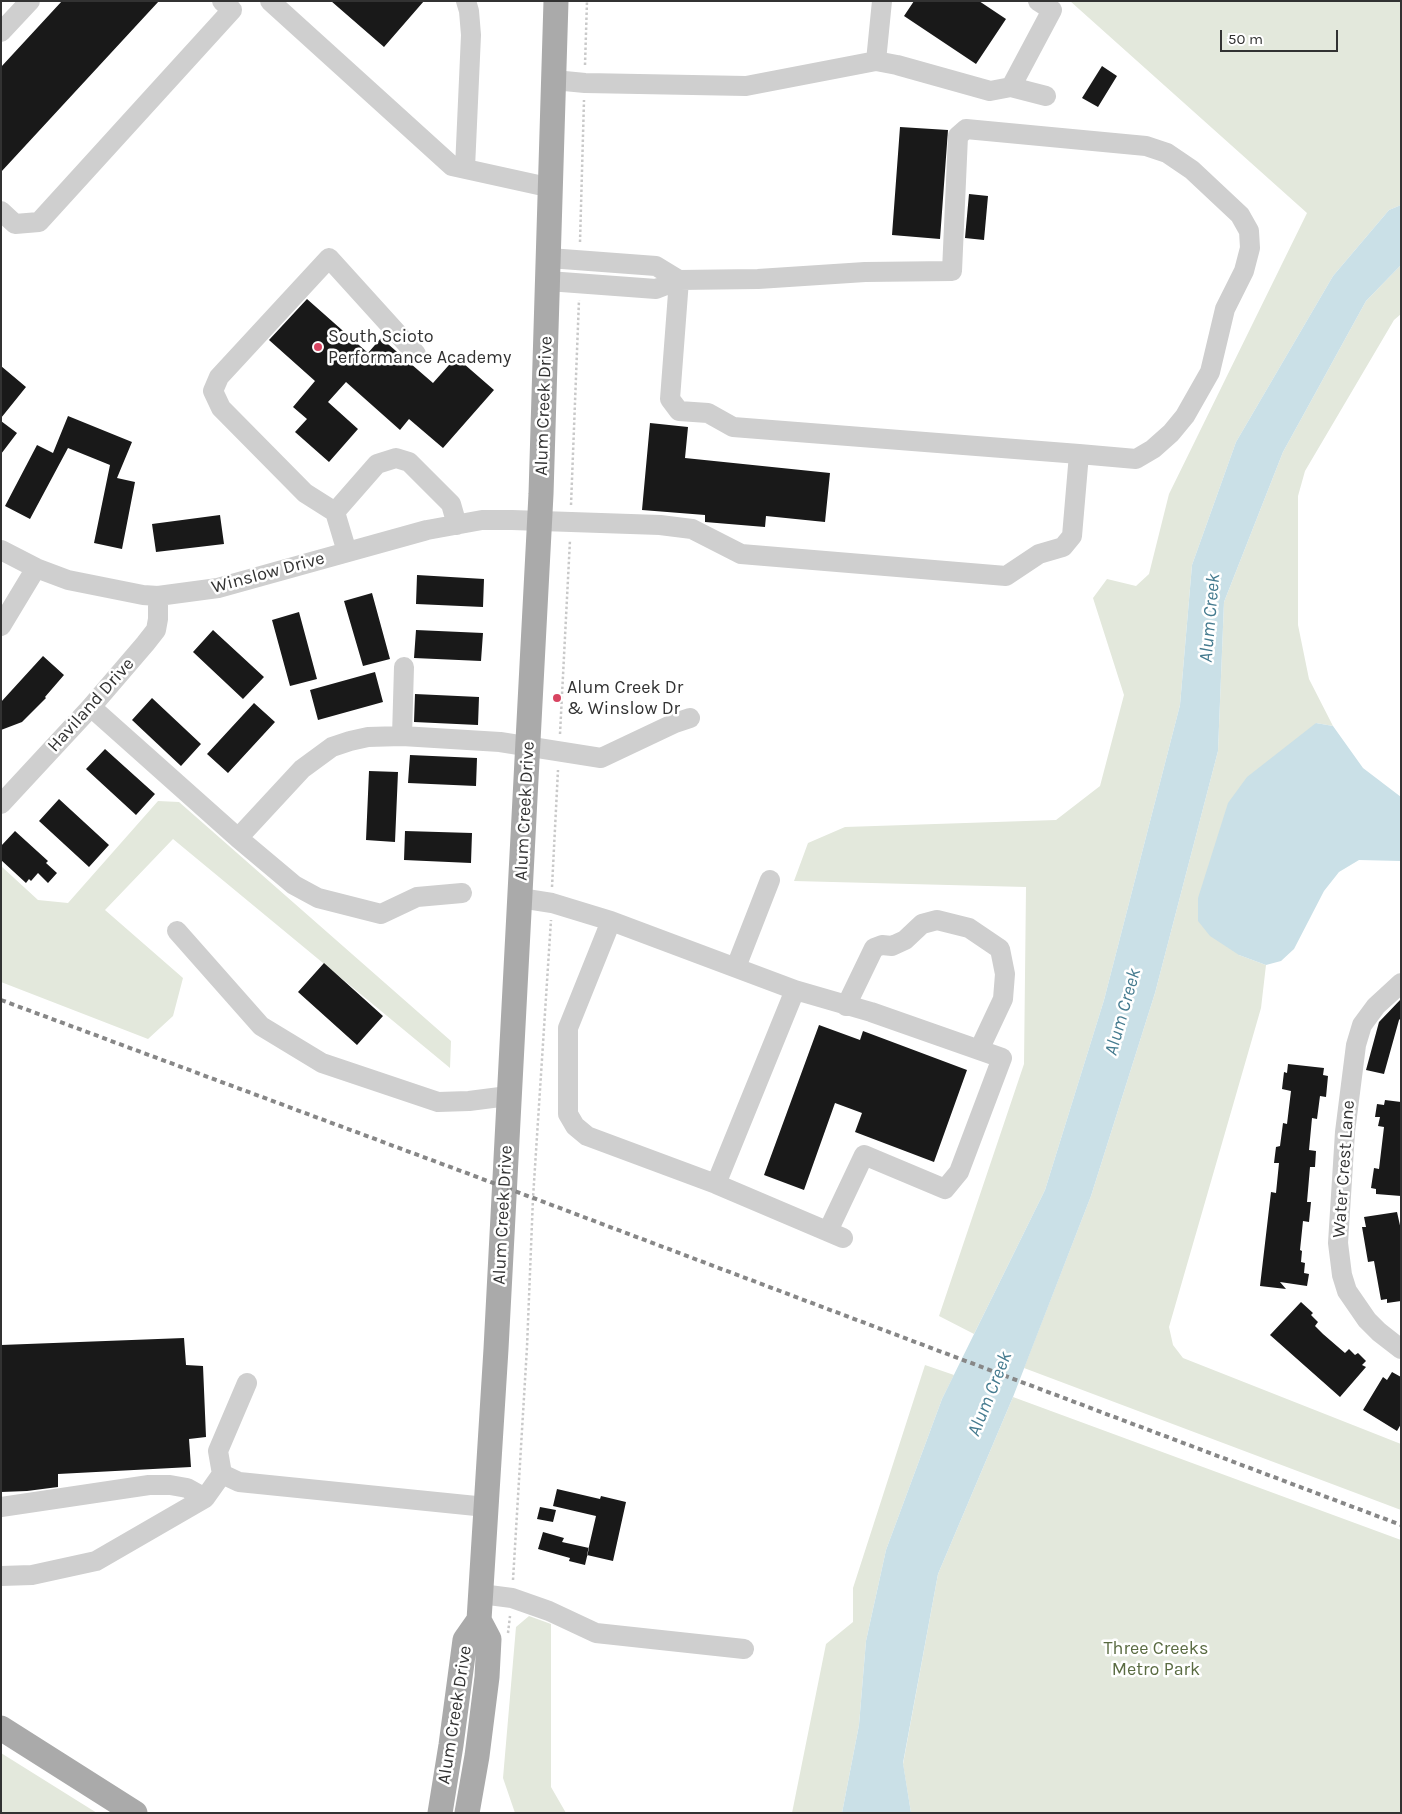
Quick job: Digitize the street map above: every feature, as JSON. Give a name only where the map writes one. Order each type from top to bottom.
[{"type":"main road","name":"Alum Creek Drive","points":[[467,1813],[477,1756],[489,1639],[479,1620],[480,1594],[496,1341],[540,520],[552,188],[556,1]]},
{"type":"main road","name":"Alum Creek Drive","points":[[440,1813],[465,1640],[479,1620]]},
{"type":"main road","points":[[1,1728],[135,1813]]},
{"type":"street","points":[[1,32],[30,1]]},
{"type":"street","points":[[270,1],[452,166],[552,188]]},
{"type":"street","points":[[465,168],[471,35],[469,11],[466,1]]},
{"type":"street","points":[[876,61],[882,1]]},
{"type":"street","points":[[1010,87],[1052,10],[1038,1]]},
{"type":"street","points":[[1,211],[15,224],[38,222],[231,4]]},
{"type":"street","points":[[554,80],[585,83],[746,86],[876,61],[990,91],[1010,87],[1046,96]]},
{"type":"street","points":[[549,270],[656,266],[679,280],[758,279],[865,272],[952,271],[958,136],[966,129],[1146,146],[1167,153],[1192,170],[1240,216],[1248,231],[1250,248],[1244,271],[1225,309],[1210,372],[1185,416],[1172,433],[1153,449],[1136,459],[733,427],[708,413],[679,411],[670,399],[679,280]]},
{"type":"street","points":[[347,552],[335,512],[305,493],[220,408],[213,391],[219,377],[329,258],[416,354]]},
{"type":"street","name":"Winslow Drive","points":[[1,550],[36,568],[68,580],[142,595],[158,596],[218,588],[427,530],[482,520],[540,520],[660,525],[692,529],[741,554],[1006,576],[1039,554],[1063,547],[1072,536],[1080,454]]},
{"type":"street","points":[[335,512],[377,464],[396,458],[409,462],[451,504],[457,525]]},
{"type":"street","points":[[1,626],[36,568]]},
{"type":"street","name":"Haviland Drive","points":[[1,804],[91,707],[156,630],[158,596]]},
{"type":"street","points":[[402,736],[404,666]]},
{"type":"street","points":[[91,707],[238,838],[294,885],[318,898],[380,914],[417,897],[462,893]]},
{"type":"street","points":[[238,838],[302,769],[332,747],[350,740],[368,737],[402,736],[500,742],[529,745],[601,758],[675,723],[690,718]]},
{"type":"street","points":[[736,966],[770,880]]},
{"type":"street","points":[[520,898],[552,903],[611,921],[736,966],[795,990],[871,1012],[1002,1058],[959,1172],[945,1189],[864,1156],[836,1234],[716,1184],[586,1136],[575,1126],[568,1114],[568,1028],[611,921]]},
{"type":"street","points":[[846,1006],[874,948],[882,944],[892,946],[905,940],[922,924],[937,920],[969,928],[1000,949],[1005,974],[1003,999],[979,1050]]},
{"type":"street","points":[[177,931],[262,1026],[322,1063],[438,1102],[469,1101],[508,1096]]},
{"type":"street","name":"Water Crest Lane","points":[[1401,982],[1376,1006],[1362,1025],[1356,1045],[1345,1132],[1338,1243],[1342,1275],[1347,1291],[1367,1320],[1401,1349]]},
{"type":"street","points":[[716,1184],[795,990]]},
{"type":"street","points":[[1,1576],[32,1575],[96,1561],[205,1498],[222,1474],[218,1451],[247,1383]]},
{"type":"street","points":[[222,1474],[239,1482],[486,1507]]},
{"type":"street","points":[[1,1508],[149,1485],[170,1485],[188,1488],[205,1498]]},
{"type":"street","points":[[480,1594],[512,1598],[549,1611],[596,1633],[744,1649]]},
{"type":"green space","points":[[1070,1],[1401,1],[1401,205],[1389,210],[1333,276],[1236,442],[1192,565],[1180,705],[1104,1000],[1045,1190],[974,1334],[939,1316],[1024,1064],[1026,887],[794,881],[808,843],[845,827],[1056,820],[1100,786],[1124,695],[1093,598],[1107,579],[1136,586],[1149,574],[1169,494],[1307,213]]},
{"type":"green space","points":[[1401,265],[1401,314],[1394,320],[1305,471],[1298,496],[1298,625],[1309,679],[1333,726],[1316,723],[1239,955],[1266,965],[1261,1008],[1169,1327],[1173,1345],[1183,1358],[1401,1444],[1401,1510],[1024,1368],[1091,1196],[1155,993],[1218,751],[1224,602],[1283,452],[1366,301]]},
{"type":"green space","points":[[158,801],[179,802],[451,1041],[450,1068],[173,839],[105,910],[183,978],[173,1016],[148,1039],[1,982],[1,866],[38,900],[68,903]]},
{"type":"green space","points":[[925,1365],[954,1375],[942,1399],[886,1550],[866,1641],[859,1725],[842,1813],[792,1813],[826,1644],[853,1622],[853,1588]]},
{"type":"green space","name":"Three Creeks Metro Park","points":[[1013,1397],[1401,1540],[1401,1813],[911,1813],[903,1764],[938,1574]]},
{"type":"green space","points":[[529,1616],[551,1624],[551,1787],[566,1813],[515,1813],[503,1778],[516,1627]]},
{"type":"green space","points":[[1,1753],[97,1813],[1,1813]]},
{"type":"water","name":"Alum Creek","points":[[1401,205],[1401,265],[1366,301],[1283,452],[1224,602],[1218,751],[1155,993],[1091,1196],[1013,1397],[938,1574],[903,1763],[911,1813],[842,1813],[859,1725],[866,1641],[886,1550],[942,1399],[1045,1190],[1104,1000],[1180,705],[1192,565],[1236,442],[1333,276],[1389,210]]},
{"type":"water","points":[[1316,723],[1333,726],[1363,768],[1401,797],[1401,861],[1359,860],[1339,872],[1324,891],[1294,949],[1281,961],[1266,965],[1239,955],[1210,936],[1198,921],[1198,898],[1228,803],[1247,777]]},
{"type":"building","points":[[62,1],[159,1],[1,172],[1,67]]},
{"type":"building","points":[[331,1],[424,1],[384,47]]},
{"type":"building","points":[[914,1],[979,1],[1006,19],[976,64],[904,16]]},
{"type":"building","points":[[1102,66],[1117,76],[1098,107],[1082,98]]},
{"type":"building","points":[[900,127],[948,130],[940,239],[892,235]]},
{"type":"building","points":[[969,194],[988,196],[984,240],[965,238]]},
{"type":"building","points":[[307,299],[368,353],[381,338],[433,383],[456,357],[494,390],[443,448],[409,419],[400,430],[346,382],[328,402],[358,429],[329,462],[295,432],[307,419],[293,407],[315,381],[269,340]]},
{"type":"building","points":[[1,366],[26,387],[1,418]]},
{"type":"building","points":[[68,416],[132,442],[117,478],[135,482],[122,549],[94,543],[110,465],[68,448],[30,519],[5,506],[37,445],[53,453]]},
{"type":"building","points":[[1,421],[17,433],[1,454]]},
{"type":"building","points":[[650,423],[688,427],[685,458],[830,473],[825,522],[766,516],[765,527],[705,522],[705,515],[642,510]]},
{"type":"building","points":[[220,515],[224,544],[156,552],[152,524]]},
{"type":"building","points":[[417,575],[484,579],[483,607],[416,604]]},
{"type":"building","points":[[372,593],[390,659],[363,666],[344,601]]},
{"type":"building","points":[[299,612],[317,679],[290,686],[272,620]]},
{"type":"building","points":[[213,630],[264,677],[243,699],[193,652]]},
{"type":"building","points":[[416,630],[483,633],[481,661],[414,658]]},
{"type":"building","points":[[43,656],[64,675],[46,698],[22,722],[1,730],[1,702]]},
{"type":"building","points":[[375,672],[383,702],[318,720],[310,690]]},
{"type":"building","points":[[415,694],[479,697],[478,725],[414,722]]},
{"type":"building","points":[[152,698],[201,744],[181,766],[132,720]]},
{"type":"building","points":[[254,703],[275,722],[228,773],[207,754]]},
{"type":"building","points":[[105,749],[155,794],[136,815],[86,769]]},
{"type":"building","points":[[410,755],[477,758],[476,786],[408,783]]},
{"type":"building","points":[[369,771],[398,772],[395,842],[366,840]]},
{"type":"building","points":[[59,799],[109,845],[89,867],[39,821]]},
{"type":"building","points":[[15,831],[48,861],[46,863],[57,873],[48,883],[38,873],[31,881],[29,879],[26,883],[1,860],[1,846]]},
{"type":"building","points":[[405,831],[472,833],[471,863],[404,860]]},
{"type":"building","points":[[324,963],[383,1016],[357,1045],[298,992]]},
{"type":"building","points":[[1401,999],[1401,1018],[1384,1074],[1366,1070],[1379,1022]]},
{"type":"building","points":[[819,1025],[860,1040],[863,1031],[967,1070],[934,1162],[855,1132],[862,1113],[835,1103],[804,1190],[764,1175]]},
{"type":"building","points":[[1288,1064],[1324,1068],[1323,1075],[1328,1076],[1326,1097],[1320,1096],[1317,1119],[1312,1118],[1309,1150],[1316,1151],[1315,1167],[1310,1167],[1307,1202],[1311,1202],[1309,1222],[1303,1221],[1300,1250],[1302,1251],[1301,1262],[1305,1263],[1304,1273],[1309,1274],[1307,1286],[1280,1282],[1286,1289],[1260,1286],[1271,1192],[1276,1193],[1279,1163],[1274,1163],[1276,1147],[1280,1146],[1283,1123],[1287,1124],[1291,1091],[1282,1089],[1284,1072],[1287,1073]]},
{"type":"building","points":[[1385,1100],[1401,1102],[1401,1196],[1376,1194],[1376,1189],[1371,1188],[1374,1168],[1379,1169],[1384,1127],[1378,1126],[1380,1117],[1375,1117],[1377,1104],[1384,1105]]},
{"type":"building","points":[[1397,1212],[1401,1230],[1401,1301],[1387,1303],[1387,1299],[1381,1300],[1374,1261],[1368,1262],[1362,1227],[1366,1227],[1364,1217]]},
{"type":"building","points":[[1301,1302],[1313,1313],[1311,1315],[1318,1322],[1315,1326],[1323,1334],[1345,1353],[1349,1349],[1355,1355],[1358,1353],[1366,1361],[1362,1365],[1366,1367],[1340,1397],[1270,1335]]},
{"type":"building","points":[[184,1338],[186,1365],[203,1366],[206,1437],[189,1439],[191,1467],[58,1474],[58,1487],[1,1492],[1,1345]]},
{"type":"building","points":[[1392,1372],[1401,1377],[1401,1424],[1397,1431],[1363,1410],[1383,1377],[1387,1380]]},
{"type":"building","points":[[557,1489],[600,1499],[601,1496],[626,1502],[613,1561],[587,1555],[596,1516],[553,1506]]},
{"type":"building","points":[[540,1507],[556,1510],[553,1522],[537,1519]]},
{"type":"building","points":[[543,1532],[564,1538],[562,1542],[589,1548],[585,1565],[569,1561],[570,1558],[538,1549]]},
{"type":"railway","points":[[1,1000],[504,1187],[1401,1525]]},
{"type":"place","name":"South Scioto Performance Academy","points":[[318,347]]},
{"type":"place","name":"Alum Creek Dr & Winslow Dr","points":[[557,698]]}]
